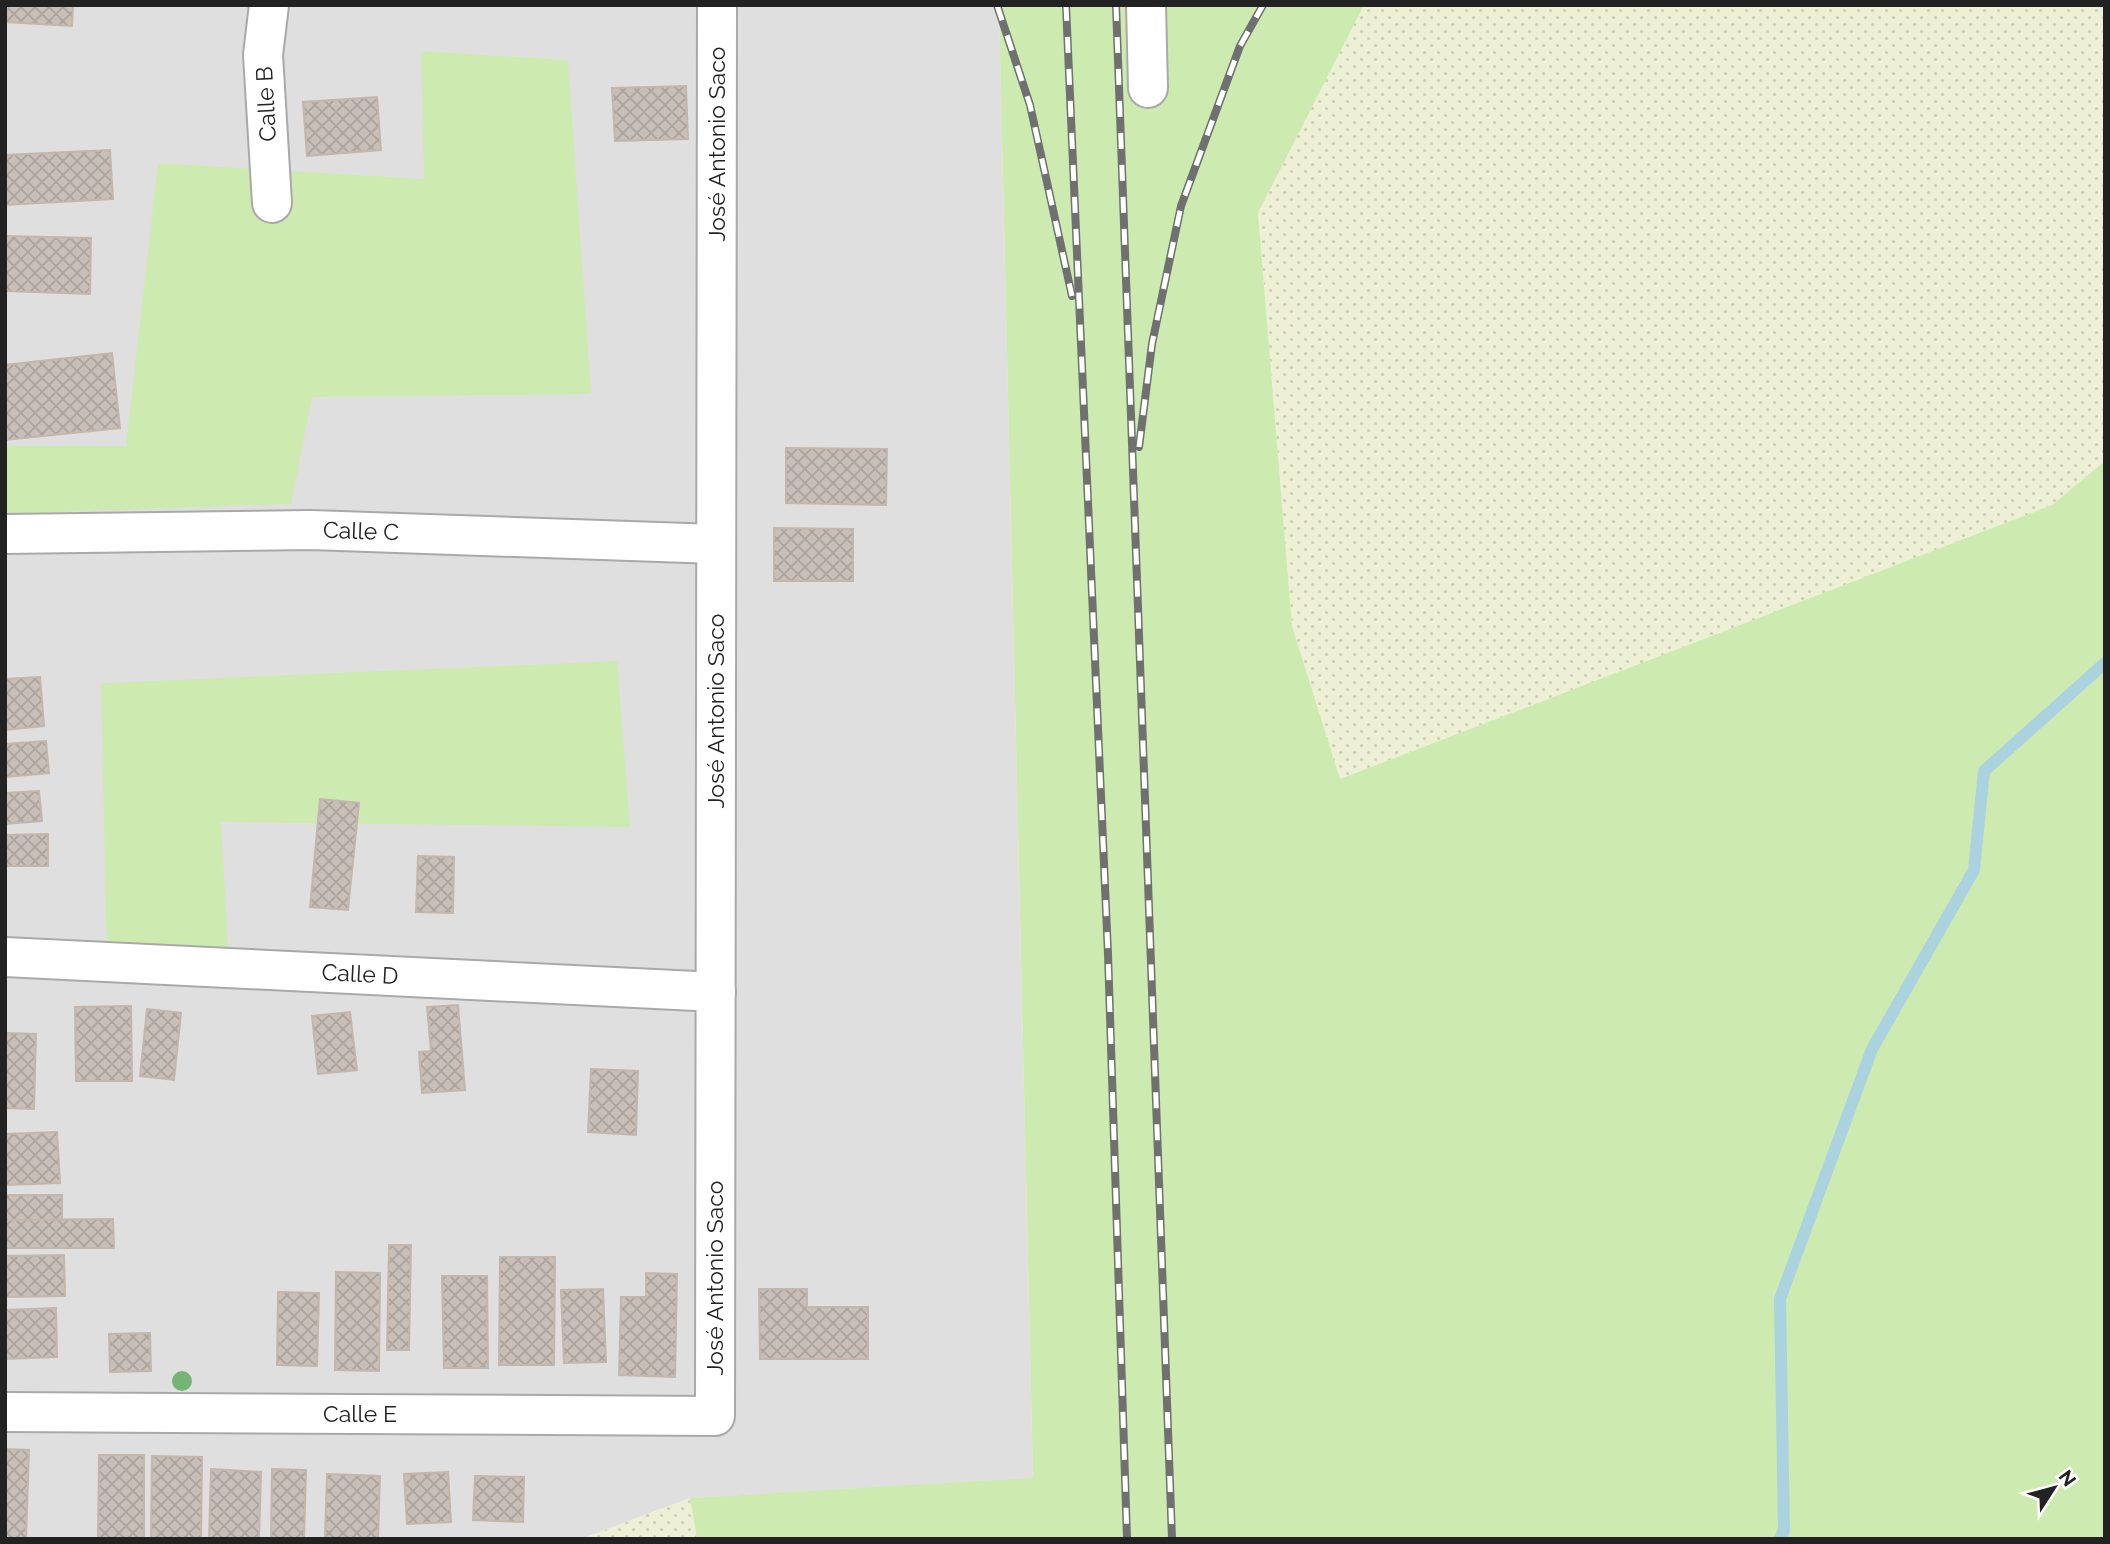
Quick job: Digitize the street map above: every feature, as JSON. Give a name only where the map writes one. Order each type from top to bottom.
[{"type":"street","name":"Calle B","points":[[269,5],[264,55],[272,203]]},
{"type":"street","name":"José Antonio Saco","points":[[715,1416],[717,5]]},
{"type":"street","points":[[1146,5],[1148,88]]},
{"type":"street","name":"Calle C","points":[[5,534],[312,530],[716,544]]},
{"type":"street","name":"Calle D","points":[[5,957],[716,992]]},
{"type":"street","name":"Calle E","points":[[5,1412],[715,1416]]},
{"type":"shaded area","points":[[5,5],[999,5],[1033,1479],[690,1498],[581,1539],[5,1539]]},
{"type":"green space","points":[[999,5],[1364,5],[1258,213],[1292,626],[1340,779],[2052,505],[2105,461],[2105,1539],[697,1539],[690,1498],[1033,1478]]},
{"type":"green space","points":[[1364,5],[2105,5],[2105,461],[2052,505],[1340,779],[1292,626],[1258,213]]},
{"type":"green space","points":[[421,51],[568,60],[591,394],[312,397],[291,504],[5,514],[5,446],[126,446],[158,163],[424,179]]},
{"type":"green space","points":[[617,661],[630,827],[221,822],[229,968],[107,962],[101,683]]},
{"type":"green space","points":[[690,1498],[697,1539],[581,1539]]},
{"type":"building","points":[[7,5],[73,5],[72,26],[6,22]]},
{"type":"building","points":[[686,86],[688,139],[615,141],[612,88]]},
{"type":"building","points":[[377,97],[381,150],[307,156],[303,102]]},
{"type":"building","points":[[110,150],[113,199],[5,205],[5,155]]},
{"type":"building","points":[[6,236],[91,238],[90,294],[5,291]]},
{"type":"building","points":[[112,353],[120,428],[5,440],[5,365]]},
{"type":"building","points":[[786,448],[887,449],[886,505],[786,503]]},
{"type":"building","points":[[774,528],[853,529],[853,581],[774,581]]},
{"type":"building","points":[[40,677],[44,726],[5,730],[5,679]]},
{"type":"building","points":[[46,741],[49,773],[6,777],[5,744]]},
{"type":"building","points":[[39,791],[42,821],[5,824],[5,793]]},
{"type":"building","points":[[320,799],[359,803],[348,910],[310,907]]},
{"type":"building","points":[[48,834],[48,866],[5,866],[5,835]]},
{"type":"building","points":[[418,856],[454,857],[453,913],[416,912]]},
{"type":"building","points":[[458,1005],[465,1090],[422,1093],[419,1052],[431,1051],[427,1007]]},
{"type":"building","points":[[131,1006],[132,1081],[76,1081],[75,1007]]},
{"type":"building","points":[[147,1009],[181,1013],[174,1080],[140,1076]]},
{"type":"building","points":[[350,1012],[357,1070],[318,1074],[312,1016]]},
{"type":"building","points":[[5,1033],[36,1034],[34,1109],[5,1108]]},
{"type":"building","points":[[591,1069],[638,1071],[636,1135],[588,1132]]},
{"type":"building","points":[[57,1132],[60,1183],[5,1185],[5,1134]]},
{"type":"building","points":[[5,1195],[62,1195],[62,1220],[5,1220]]},
{"type":"building","points":[[113,1219],[114,1248],[5,1248],[5,1220]]},
{"type":"building","points":[[389,1245],[411,1245],[409,1350],[387,1350]]},
{"type":"building","points":[[64,1255],[65,1296],[5,1297],[5,1256]]},
{"type":"building","points":[[500,1257],[555,1257],[554,1365],[499,1365]]},
{"type":"building","points":[[336,1272],[380,1273],[379,1371],[335,1370]]},
{"type":"building","points":[[646,1273],[677,1274],[675,1377],[619,1375],[621,1297],[646,1297]]},
{"type":"building","points":[[442,1276],[487,1276],[488,1368],[444,1368]]},
{"type":"building","points":[[603,1289],[606,1362],[564,1363],[561,1290]]},
{"type":"building","points":[[759,1289],[807,1289],[807,1307],[868,1307],[868,1359],[760,1359]]},
{"type":"building","points":[[278,1292],[319,1293],[317,1366],[277,1365]]},
{"type":"building","points":[[56,1308],[57,1357],[5,1359],[5,1310]]},
{"type":"building","points":[[150,1333],[151,1371],[110,1372],[109,1334]]},
{"type":"building","points":[[5,1449],[29,1450],[26,1539],[5,1539]]},
{"type":"building","points":[[99,1455],[144,1455],[144,1539],[98,1539]]},
{"type":"building","points":[[152,1456],[202,1457],[201,1539],[151,1539]]},
{"type":"building","points":[[211,1469],[261,1472],[259,1539],[209,1539]]},
{"type":"building","points":[[272,1469],[306,1470],[304,1539],[271,1539]]},
{"type":"building","points":[[448,1472],[451,1522],[407,1524],[404,1474]]},
{"type":"building","points":[[327,1474],[380,1476],[378,1539],[325,1538]]},
{"type":"building","points":[[475,1476],[524,1477],[523,1522],[473,1520]]},
{"type":"waterway","points":[[1780,1539],[1784,1530],[1780,1299],[1872,1049],[1974,870],[1984,771],[2105,663]]},
{"type":"railway","points":[[997,5],[1030,105],[1072,296]]},
{"type":"railway","points":[[1066,5],[1108,954],[1127,1539]]},
{"type":"railway","points":[[1116,5],[1172,1539]]},
{"type":"railway","points":[[1139,447],[1152,344],[1181,206],[1240,46],[1263,5]]}]
